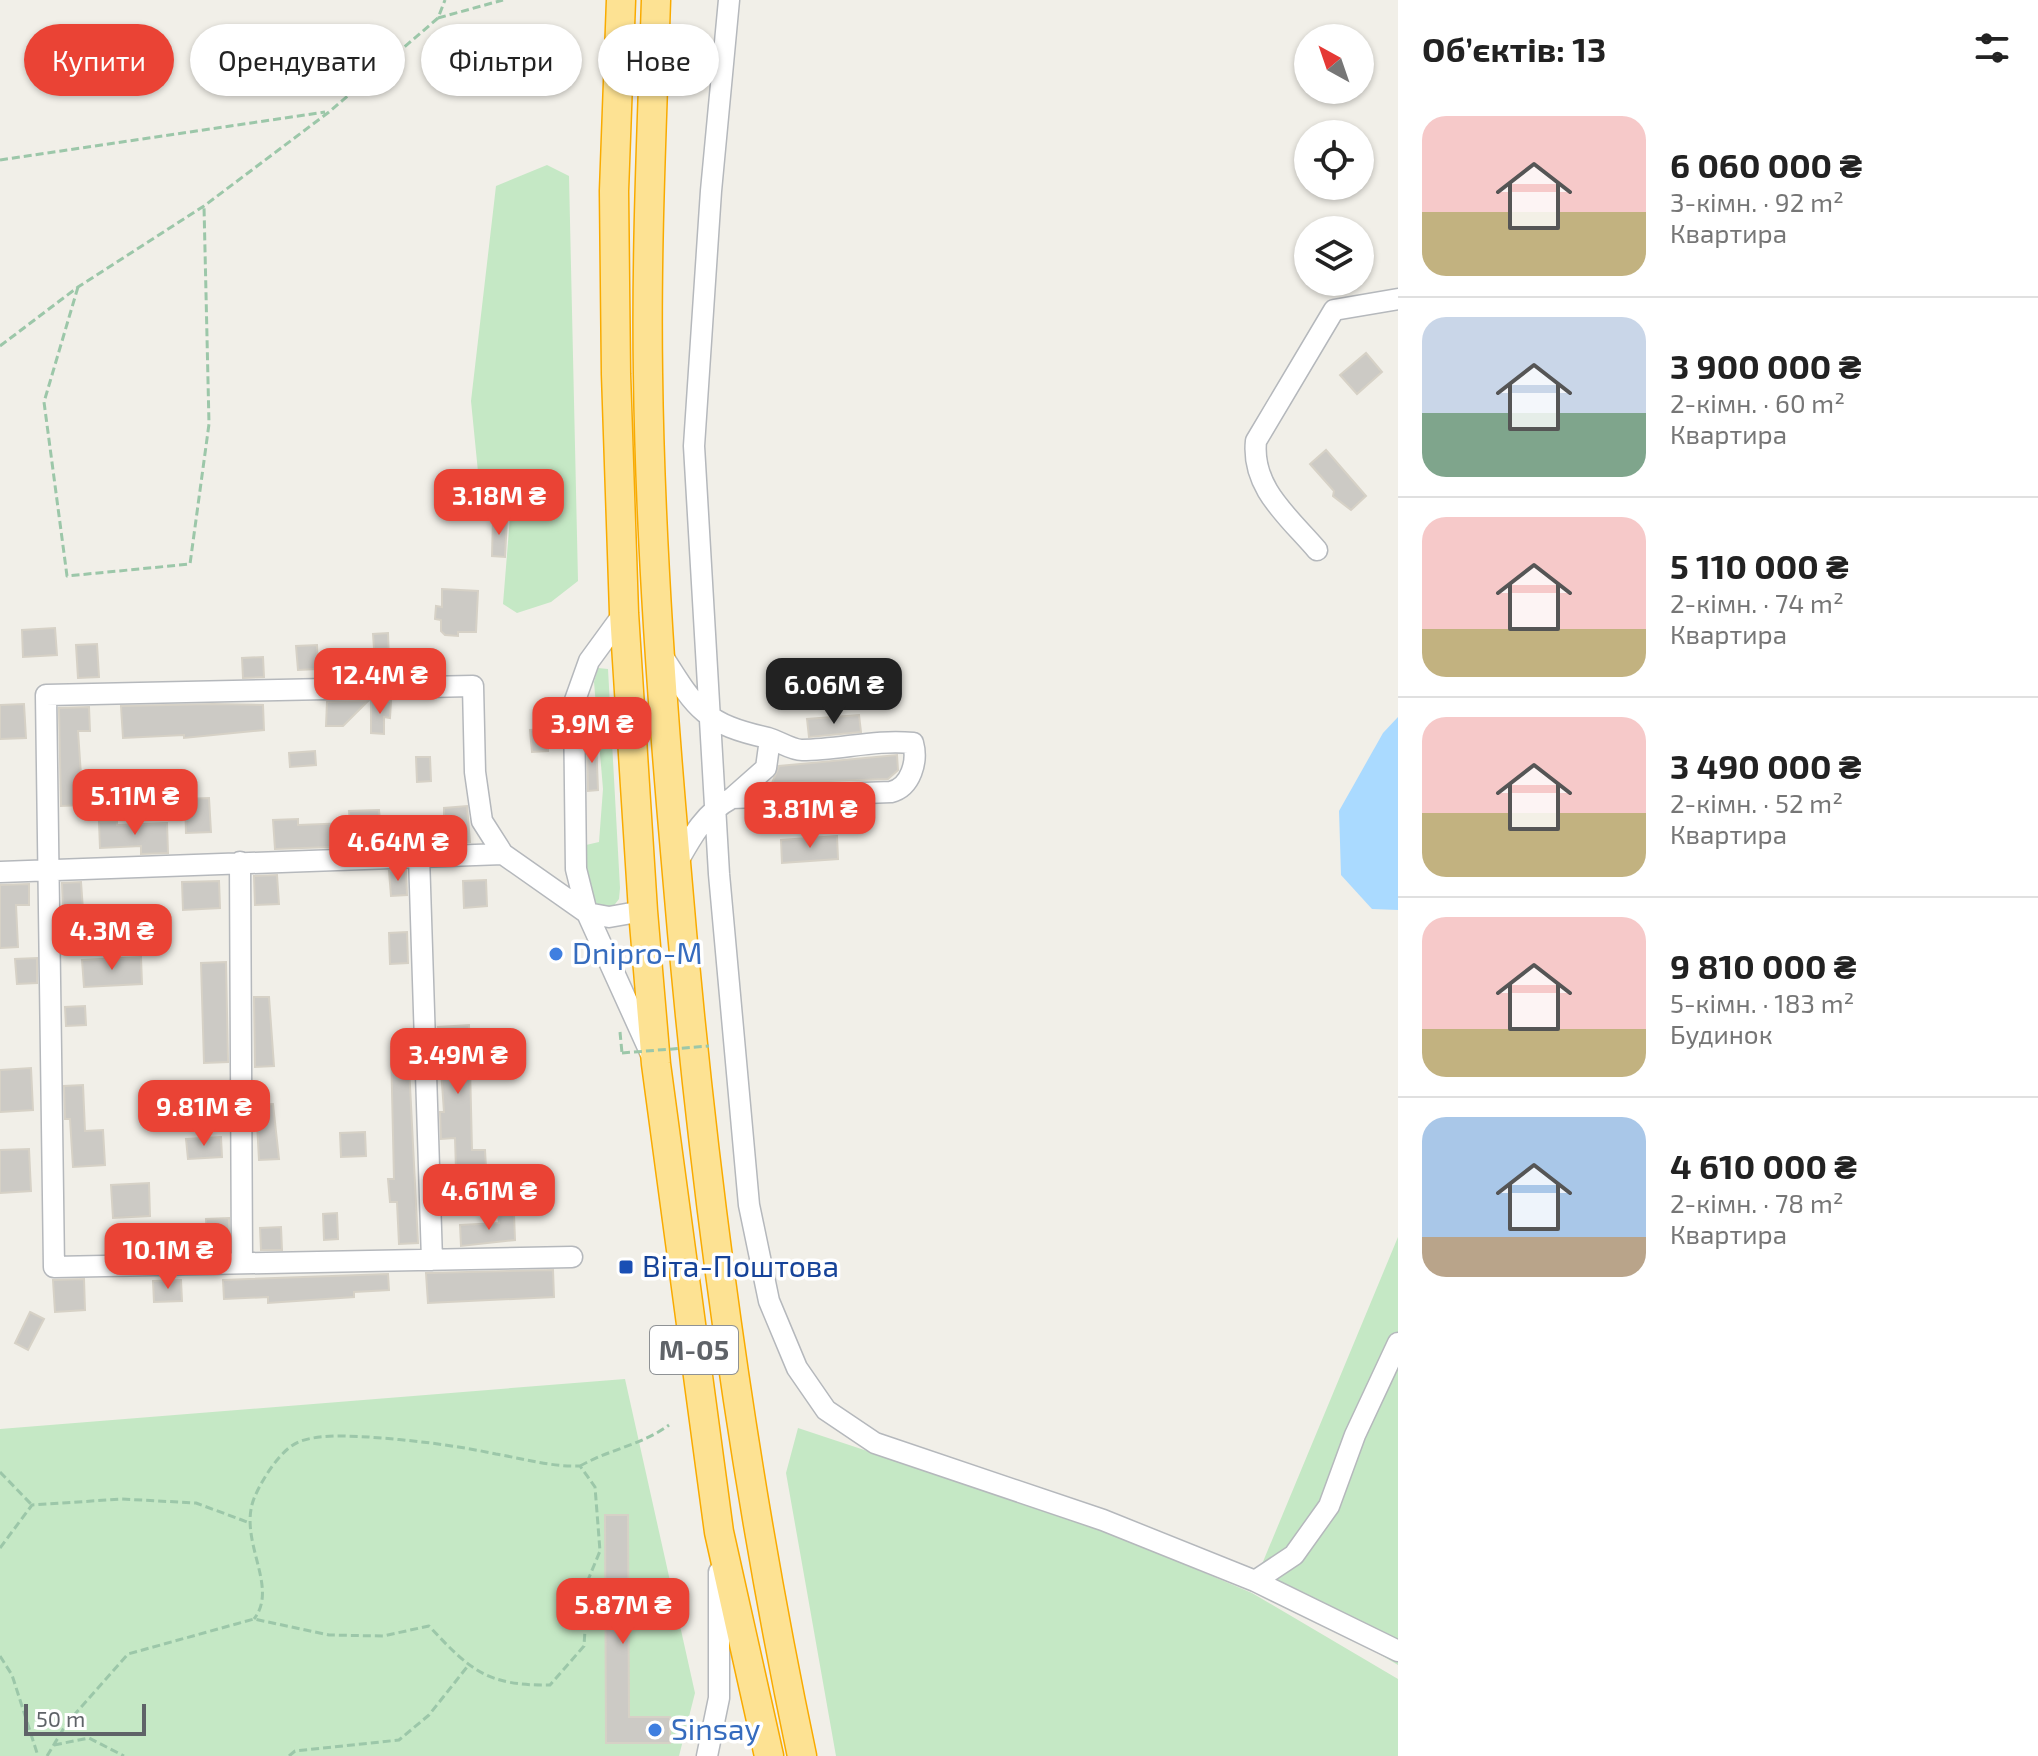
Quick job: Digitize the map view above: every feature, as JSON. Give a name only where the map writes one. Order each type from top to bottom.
[{"type":"highway","name":"М-05","points":[[621,0],[614,191],[624,613],[643,911],[656,1064],[719,1532],[769,1756]]},
{"type":"highway","name":"М-05","points":[[656,0],[648,373],[658,648],[676,865],[708,1193],[742,1446],[767,1591],[802,1756]]},
{"type":"street","points":[[729,0],[711,191],[694,446],[708,718],[725,802],[719,874],[749,1205],[769,1301],[797,1368],[826,1410],[875,1443],[1103,1520],[1255,1581],[1398,1651]]},
{"type":"street","points":[[1317,550],[1262,486],[1253,463],[1256,441],[1334,310],[1398,299]]},
{"type":"street","points":[[624,613],[589,661],[574,703],[576,869],[587,913],[656,1064]]},
{"type":"street","points":[[658,648],[687,695],[708,718],[726,728],[770,739],[799,751],[895,741],[913,743],[916,755],[911,773],[899,790],[725,802]]},
{"type":"street","points":[[572,1257],[54,1267],[46,695],[473,686],[475,772],[482,821],[503,854],[587,913],[609,917],[643,911]]},
{"type":"street","points":[[676,865],[698,827],[766,768],[770,739]]},
{"type":"street","points":[[0,872],[503,854]]},
{"type":"street","points":[[419,856],[432,1260]]},
{"type":"street","points":[[240,862],[242,1263]]},
{"type":"street","points":[[1255,1581],[1294,1555],[1329,1506],[1355,1435],[1398,1343]]},
{"type":"street","points":[[707,1756],[719,1698],[719,1532]]},
{"type":"path","points":[[438,18],[445,0]]},
{"type":"path","points":[[0,346],[78,287],[204,206],[329,112],[438,18],[503,0]]},
{"type":"path","points":[[0,160],[329,112]]},
{"type":"path","points":[[78,287],[44,402],[67,576],[190,564],[209,424],[204,206]]},
{"type":"path","points":[[622,1053],[709,1046]]},
{"type":"path","points":[[254,1619],[263,1607],[264,1592],[250,1539],[254,1498],[279,1458],[299,1441],[342,1436],[414,1440],[554,1467],[580,1466],[605,1452],[647,1441],[669,1425]]},
{"type":"path","points":[[47,1756],[67,1723],[128,1654],[254,1619],[329,1635],[383,1636],[429,1626],[467,1667],[515,1685],[550,1685],[584,1646],[588,1580],[600,1551],[595,1487],[580,1466]]},
{"type":"path","points":[[0,1472],[32,1505]]},
{"type":"path","points":[[0,1548],[32,1505],[122,1499],[196,1503],[250,1523]]},
{"type":"path","points":[[0,1656],[12,1675],[38,1756]]},
{"type":"path","points":[[289,1756],[295,1751],[399,1740],[429,1715],[467,1667]]},
{"type":"path","points":[[54,1745],[89,1738],[124,1756]]},
{"type":"green space","points":[[547,165],[569,176],[578,581],[551,602],[517,613],[503,604],[510,517],[479,482],[471,401],[496,186]]},
{"type":"green space","points":[[598,668],[608,669],[620,888],[619,899],[612,908],[594,910],[582,866],[586,845],[599,842],[603,789],[594,682]]},
{"type":"green space","points":[[1398,1237],[1398,1665],[1255,1581]]},
{"type":"green space","points":[[625,1379],[695,1693],[679,1756],[0,1756],[0,1429]]},
{"type":"green space","points":[[798,1428],[1099,1528],[1252,1593],[1398,1679],[1398,1756],[836,1756],[786,1473]]},
{"type":"water","points":[[1398,717],[1398,910],[1372,909],[1341,875],[1339,811],[1383,733]]},
{"type":"building","points":[[1366,353],[1382,372],[1357,394],[1340,375]]},
{"type":"building","points":[[1326,450],[1366,496],[1351,510],[1333,496],[1334,491],[1310,464]]},
{"type":"building","points":[[493,517],[507,518],[505,557],[492,556]]},
{"type":"building","points":[[442,589],[478,591],[476,632],[458,632],[458,636],[445,635],[441,631],[441,620],[435,619],[436,606],[442,607]]},
{"type":"building","points":[[55,628],[57,655],[23,657],[22,630]]},
{"type":"building","points":[[388,633],[389,662],[375,663],[373,634]]},
{"type":"building","points":[[97,644],[99,677],[78,678],[76,645]]},
{"type":"building","points":[[317,645],[318,669],[298,670],[296,646]]},
{"type":"building","points":[[263,657],[264,677],[243,678],[242,658]]},
{"type":"building","points":[[368,701],[343,726],[326,726],[327,702]]},
{"type":"building","points":[[371,701],[391,701],[390,718],[384,717],[384,734],[371,733]]},
{"type":"building","points":[[24,704],[26,738],[0,739],[0,705]]},
{"type":"building","points":[[263,705],[264,730],[184,738],[184,735],[123,738],[121,706]]},
{"type":"building","points":[[89,707],[90,731],[78,731],[83,805],[61,806],[59,708]]},
{"type":"building","points":[[859,715],[861,732],[809,737],[807,719]]},
{"type":"building","points":[[547,729],[548,751],[532,752],[530,730]]},
{"type":"building","points":[[596,739],[598,790],[588,791],[587,740]]},
{"type":"building","points":[[315,751],[316,765],[290,767],[289,753]]},
{"type":"building","points":[[897,755],[898,770],[888,779],[772,783],[779,766]]},
{"type":"building","points":[[416,757],[430,757],[431,781],[417,782]]},
{"type":"building","points":[[209,798],[211,832],[186,833],[185,799]]},
{"type":"building","points":[[467,806],[470,842],[275,849],[273,820],[298,819],[298,825],[350,823],[349,811],[379,810],[380,820],[444,817],[444,808]]},
{"type":"building","points":[[117,821],[117,825],[167,823],[168,853],[141,854],[141,846],[100,848],[99,822]]},
{"type":"building","points":[[837,836],[838,859],[782,863],[781,840]]},
{"type":"building","points":[[406,870],[407,895],[391,896],[389,871]]},
{"type":"building","points":[[277,875],[279,904],[255,905],[254,876]]},
{"type":"building","points":[[486,880],[487,906],[464,908],[463,881]]},
{"type":"building","points":[[219,881],[220,908],[183,910],[182,882]]},
{"type":"building","points":[[81,882],[83,910],[63,911],[62,883]]},
{"type":"building","points":[[29,884],[29,905],[16,905],[18,947],[0,948],[0,885]]},
{"type":"building","points":[[407,932],[408,963],[390,964],[389,933]]},
{"type":"building","points":[[141,957],[142,984],[84,987],[82,960]]},
{"type":"building","points":[[37,958],[37,983],[17,984],[15,959]]},
{"type":"building","points":[[226,962],[228,1062],[204,1063],[201,963]]},
{"type":"building","points":[[254,997],[269,997],[274,1066],[255,1067]]},
{"type":"building","points":[[85,1006],[86,1025],[66,1026],[65,1007]]},
{"type":"building","points":[[469,1025],[472,1150],[485,1150],[486,1168],[456,1170],[455,1138],[441,1139],[440,1112],[444,1112],[438,1027]]},
{"type":"building","points":[[408,1046],[418,1243],[399,1244],[397,1202],[390,1202],[388,1179],[394,1179],[391,1047]]},
{"type":"building","points":[[31,1068],[33,1110],[0,1112],[0,1070]]},
{"type":"building","points":[[83,1085],[85,1131],[103,1130],[105,1165],[73,1167],[70,1119],[65,1119],[64,1086]]},
{"type":"building","points":[[273,1104],[279,1159],[259,1160],[256,1105]]},
{"type":"building","points":[[365,1132],[366,1156],[341,1157],[340,1133]]},
{"type":"building","points":[[221,1137],[222,1157],[188,1159],[186,1139]]},
{"type":"building","points":[[29,1149],[31,1191],[0,1193],[0,1150]]},
{"type":"building","points":[[149,1183],[150,1216],[113,1218],[111,1185]]},
{"type":"building","points":[[468,1183],[469,1206],[443,1208],[443,1184]]},
{"type":"building","points":[[337,1213],[338,1239],[324,1240],[323,1214]]},
{"type":"building","points":[[514,1214],[515,1240],[461,1246],[460,1225],[499,1223],[498,1215]]},
{"type":"building","points":[[229,1218],[229,1240],[207,1241],[206,1219]]},
{"type":"building","points":[[281,1227],[282,1250],[261,1250],[260,1228]]},
{"type":"building","points":[[553,1270],[554,1297],[428,1303],[426,1273]]},
{"type":"building","points":[[388,1274],[389,1290],[354,1292],[354,1297],[268,1303],[268,1297],[224,1299],[223,1280]]},
{"type":"building","points":[[84,1279],[85,1310],[55,1312],[53,1280]]},
{"type":"building","points":[[181,1280],[182,1301],[154,1302],[153,1281]]},
{"type":"building","points":[[30,1312],[44,1319],[28,1350],[15,1343]]},
{"type":"building","points":[[605,1515],[628,1515],[629,1717],[670,1717],[670,1743],[606,1743]]},
{"type":"place","name":"Dnipro-M","points":[[556,954]]},
{"type":"place","name":"Віта-Поштова","points":[[626,1267]]},
{"type":"place","name":"Sinsay","points":[[655,1730]]}]
